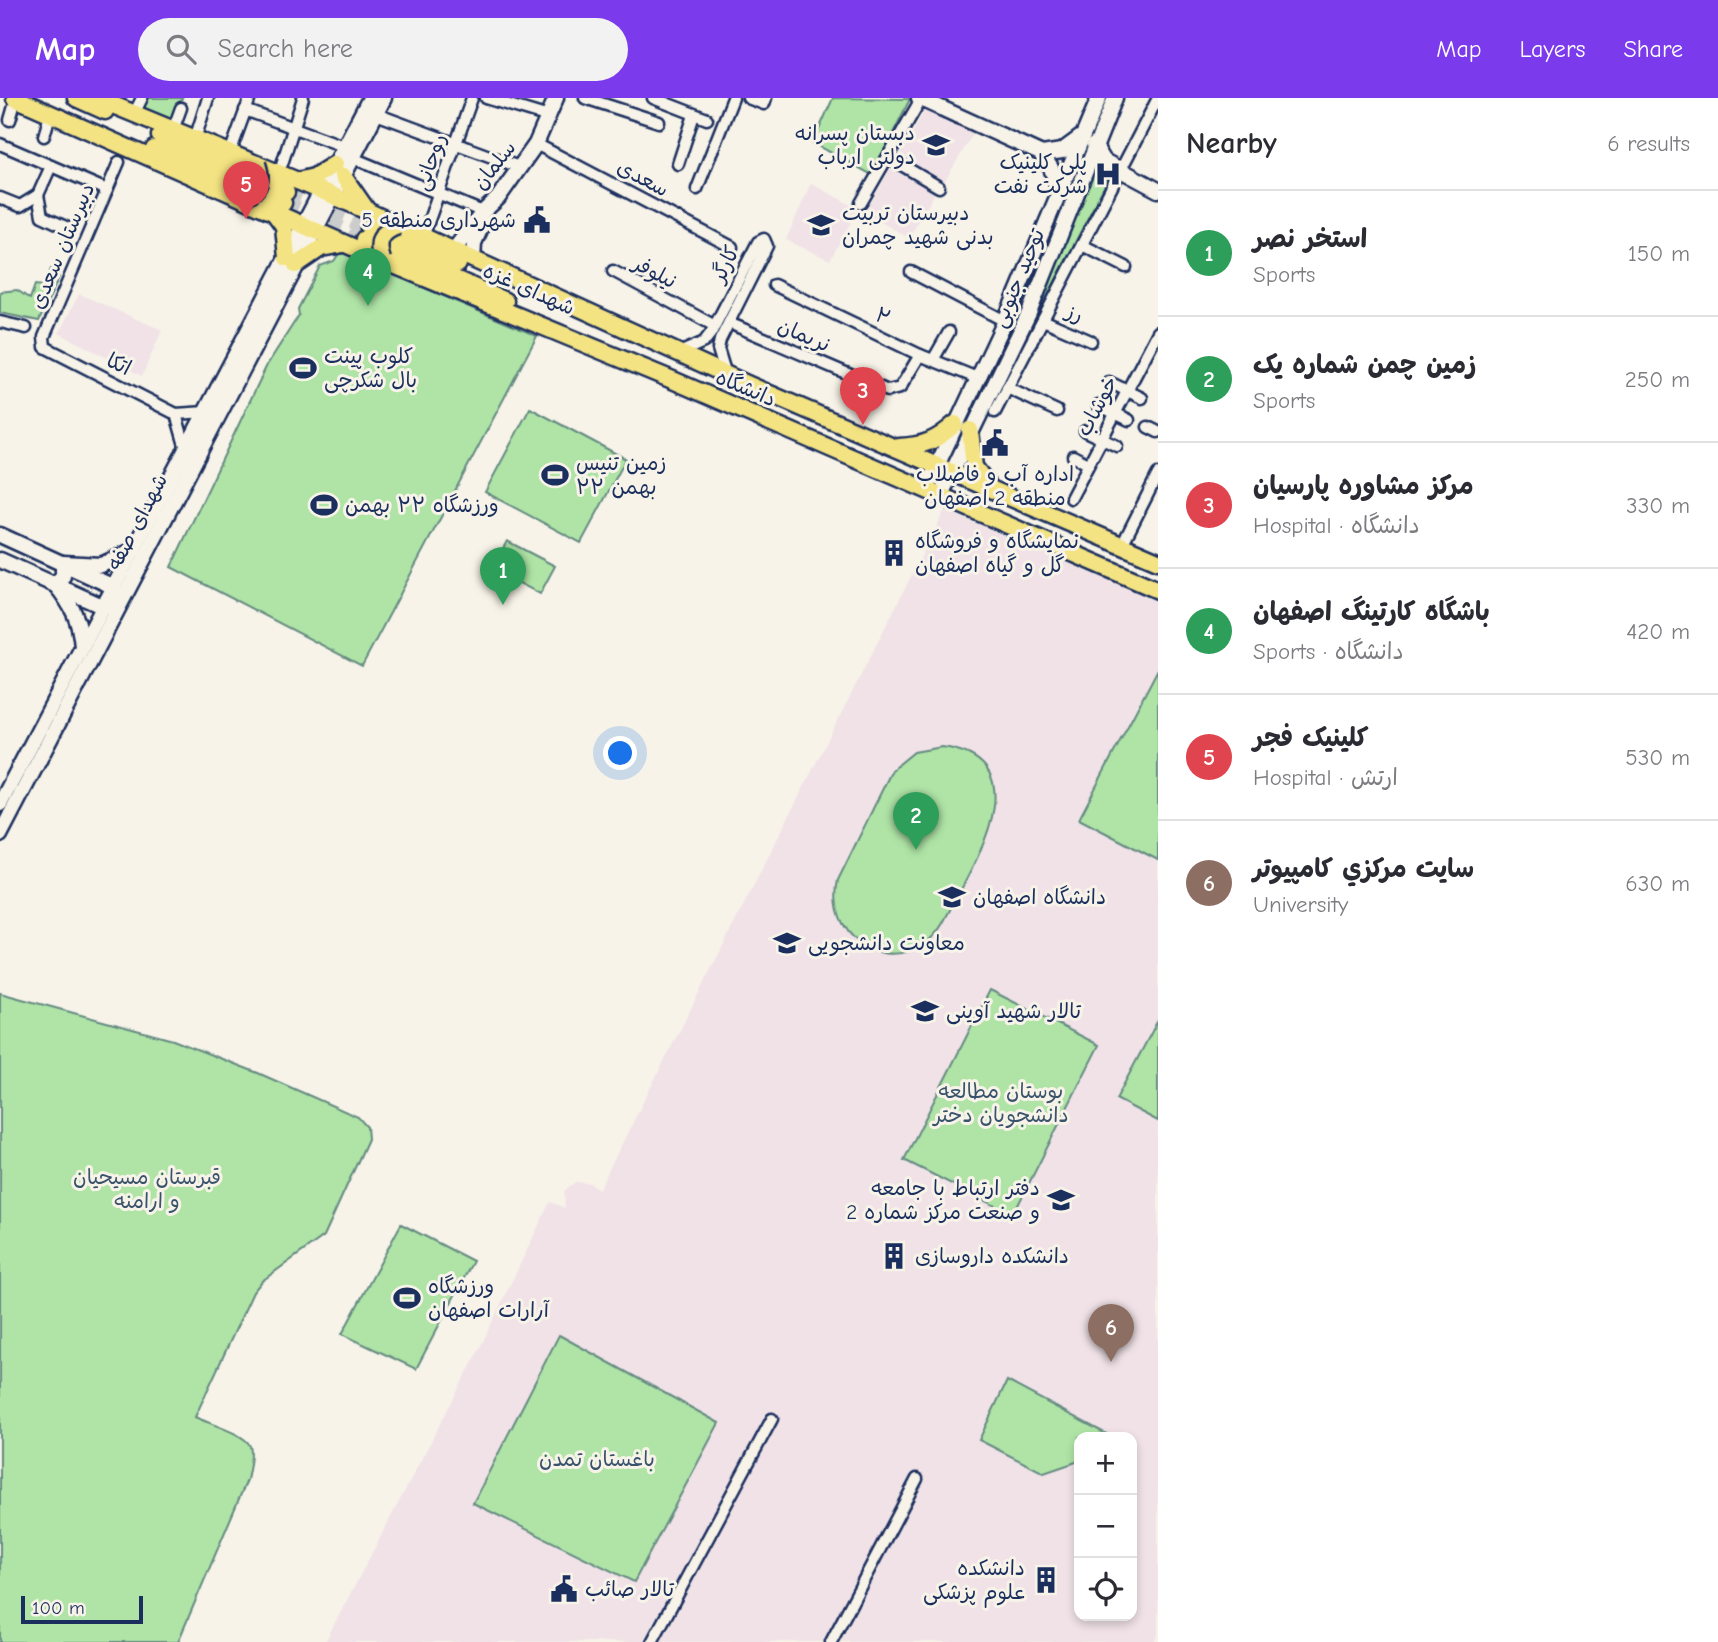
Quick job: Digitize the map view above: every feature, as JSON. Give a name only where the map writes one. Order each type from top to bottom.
[{"type":"main road","points":[[16,98],[109,142],[242,198],[284,196],[314,177],[333,182],[354,196],[368,227]]},
{"type":"main road","points":[[32,98],[284,196]]},
{"type":"main road","points":[[76,98],[284,196]]},
{"type":"main road","points":[[96,98],[257,164],[284,196],[284,226],[292,261],[321,248],[344,244]]},
{"type":"main road","points":[[344,148],[370,98]]},
{"type":"main road","points":[[344,148],[376,114],[384,98]]},
{"type":"main road","name":"سلمان","points":[[463,244],[483,212],[498,198],[536,144],[556,98]]},
{"type":"main road","points":[[920,98],[1042,154],[1051,168],[1059,190]]},
{"type":"main road","name":"توحید جنوبی","points":[[926,488],[936,465],[963,427],[1027,316],[1084,171],[1088,141],[1099,98]]},
{"type":"main road","name":"توحید جنوبی","points":[[942,495],[953,472],[977,378],[1005,321],[1059,190],[1115,98]]},
{"type":"main road","points":[[1042,154],[1062,151],[1088,141],[1104,161],[1158,190]]},
{"type":"main road","name":"شهدای صفه","points":[[0,804],[186,449],[311,227],[333,182],[344,148]]},
{"type":"main road","points":[[242,198],[253,194],[258,186],[261,177],[257,164]]},
{"type":"main road","points":[[1084,171],[1101,167],[1120,171]]},
{"type":"main road","name":"دانشگاه","points":[[953,472],[678,353],[473,260],[463,244],[423,237],[398,226],[368,227],[333,182],[284,196],[311,227],[344,244],[675,381],[1158,590]]},
{"type":"main road","points":[[463,244],[498,198]]},
{"type":"main road","points":[[382,260],[378,249],[380,239],[385,230],[398,226]]},
{"type":"main road","name":"شهدای غزه","points":[[368,227],[678,353]]},
{"type":"main road","name":"شهدای غزه","points":[[368,227],[675,381]]},
{"type":"main road","points":[[1027,316],[1022,320],[1019,317],[1045,250],[1042,232]]},
{"type":"main road","name":"شهدای صفه","points":[[0,835],[292,261]]},
{"type":"main road","points":[[894,447],[923,446],[963,427],[974,467],[989,487]]},
{"type":"main road","points":[[953,472],[1158,561]]},
{"type":"main road","points":[[0,535],[114,587],[119,602],[104,607],[0,560]]},
{"type":"main road","points":[[63,563],[101,565],[134,550]]},
{"type":"main road","points":[[55,584],[63,576],[63,563]]},
{"type":"main road","points":[[55,584],[70,602],[80,623],[82,648]]},
{"type":"street","points":[[10,120],[16,98]]},
{"type":"street","points":[[134,114],[142,98]]},
{"type":"street","points":[[195,139],[208,98]]},
{"type":"street","points":[[230,153],[250,98]]},
{"type":"street","points":[[282,164],[303,98]]},
{"type":"street","name":"روحانی","points":[[423,237],[472,98]]},
{"type":"street","points":[[486,98],[549,117]]},
{"type":"street","points":[[585,98],[659,122]]},
{"type":"street","points":[[653,98],[706,119]]},
{"type":"street","points":[[697,189],[733,98]]},
{"type":"street","points":[[748,98],[764,104],[766,98]]},
{"type":"street","points":[[861,203],[920,98]]},
{"type":"street","points":[[995,412],[1158,98]]},
{"type":"street","points":[[173,130],[181,108]]},
{"type":"street","points":[[245,110],[344,148],[483,212]]},
{"type":"street","points":[[376,114],[519,167]]},
{"type":"street","points":[[44,136],[50,115]]},
{"type":"street","points":[[677,164],[694,115]]},
{"type":"street","points":[[109,142],[120,162],[139,155]]},
{"type":"street","points":[[0,144],[107,190]]},
{"type":"street","name":"سعدی","points":[[536,144],[732,247]]},
{"type":"street","points":[[888,157],[939,187]]},
{"type":"street","name":"دبیرستان سعدی","points":[[46,347],[44,337],[120,162]]},
{"type":"street","points":[[0,198],[20,206],[38,195],[51,166]]},
{"type":"street","points":[[38,195],[42,216],[68,228]]},
{"type":"street","name":"کارگر","points":[[678,353],[704,342],[758,242],[764,239],[767,246],[720,340],[718,349],[726,374]]},
{"type":"street","points":[[1082,245],[1126,267]]},
{"type":"street","name":"نیلوفر","points":[[613,271],[715,326]]},
{"type":"street","points":[[911,272],[1005,321]]},
{"type":"street","name":"۲","points":[[774,285],[920,355],[977,378]]},
{"type":"street","name":"رز","points":[[1043,320],[1091,341]]},
{"type":"street","points":[[0,322],[26,328]]},
{"type":"street","name":"نریمان","points":[[736,326],[888,391],[900,388],[920,355]]},
{"type":"street","points":[[933,360],[949,332]]},
{"type":"street","name":"خوشاب","points":[[1071,498],[1158,332]]},
{"type":"street","name":"اتکا","points":[[46,347],[176,414]]},
{"type":"street","points":[[1109,382],[1142,398]]},
{"type":"street","points":[[1007,388],[1056,411]]},
{"type":"street","points":[[1098,405],[1129,420]]},
{"type":"street","points":[[186,449],[176,414],[206,412]]},
{"type":"street","points":[[1148,427],[1158,432]]},
{"type":"street","points":[[1085,431],[1117,446]]},
{"type":"street","points":[[1073,456],[1088,464]]},
{"type":"street","points":[[1122,545],[1158,474]]},
{"type":"street","points":[[652,1642],[772,1419]]},
{"type":"street","points":[[831,1642],[916,1479]]},
{"type":"shaded area","name":"دبستان پسرانه دولتی ارباب","points":[[926,108],[974,132],[943,184],[898,158]]},
{"type":"shaded area","points":[[894,163],[937,189],[909,238],[865,213]]},
{"type":"shaded area","name":"دبیرستان تربیت بدنی شهید چمران","points":[[811,183],[858,209],[830,260],[786,240]]},
{"type":"shaded area","points":[[79,294],[162,330],[142,376],[59,333]]},
{"type":"shaded area","name":"دانشگاه اصفهان","points":[[945,510],[1158,602],[1158,1635],[1154,1642],[325,1642],[476,1356],[550,1202],[565,1208],[564,1191],[575,1182],[589,1183],[599,1189]]},
{"type":"green space","points":[[144,98],[182,98],[173,121],[140,107]]},
{"type":"green space","points":[[833,98],[910,99],[872,175],[813,143]]},
{"type":"green space","points":[[1094,171],[1104,173],[1107,181],[1001,385]]},
{"type":"green space","name":"ورزشگاه ۲۲ بهمن","points":[[340,252],[537,336],[362,666],[171,567],[267,365],[299,315],[298,309],[320,266],[334,261]]},
{"type":"green space","points":[[51,269],[57,271],[56,276],[59,277],[39,321],[0,313],[0,292],[17,290],[30,299],[35,285],[44,286]]},
{"type":"green space","name":"زمین تنیس ۲۲ بهمن","points":[[530,408],[626,459],[581,543],[485,492]]},
{"type":"green space","points":[[507,541],[555,566],[540,594],[492,569]]},
{"type":"green space","points":[[1158,669],[1158,860],[1079,819]]},
{"type":"green space","points":[[942,747],[973,757],[990,773],[995,796],[991,822],[968,876],[943,923],[928,941],[910,951],[890,954],[872,949],[855,939],[843,924],[837,904],[838,880],[892,770],[914,752]]},
{"type":"green space","name":"بوستان مطالعه دانشجویان دختر","points":[[990,990],[1099,1045],[1013,1215],[904,1160]]},
{"type":"green space","name":"قبرستان مسیحیان و ارامنه","points":[[0,993],[173,1040],[258,1073],[358,1117],[367,1127],[368,1139],[324,1236],[262,1281],[253,1292],[195,1417],[241,1437],[250,1446],[251,1458],[247,1480],[178,1642],[0,1642]]},
{"type":"green space","points":[[1158,1020],[1158,1121],[1116,1099]]},
{"type":"green space","points":[[401,1224],[473,1261],[416,1369],[342,1334]]},
{"type":"green space","name":"باغستان تمدن","points":[[559,1335],[719,1423],[634,1582],[473,1503]]},
{"type":"green space","points":[[1007,1381],[1103,1432],[1074,1432],[1074,1463],[1044,1473],[979,1440]]},
{"type":"tunnel","points":[[286,192],[369,228]]},
{"type":"tunnel","points":[[283,203],[364,239]]},
{"type":"place","name":"دبستان پسرانه دولتی ارباب","points":[[936,145]]},
{"type":"place","name":"پلی کلینیک شرکت نفت","points":[[1108,174]]},
{"type":"place","name":"کلینیک فجر","points":[[246,219]]},
{"type":"place","name":"شهرداری منطقه 5","points":[[537,220]]},
{"type":"place","name":"دبیرستان تربیت بدنی شهید چمران","points":[[821,225]]},
{"type":"place","name":"باشگاه کارتینگ اصفهان","points":[[368,306]]},
{"type":"place","name":"کلوب پینت بال شکرچی","points":[[303,368]]},
{"type":"place","name":"مرکز مشاوره پارسیان","points":[[863,425]]},
{"type":"place","name":"اداره آب و فاضلاب منطقه 2 اصفهان","points":[[995,443]]},
{"type":"place","name":"زمین تنیس ۲۲ بهمن","points":[[555,475]]},
{"type":"place","name":"ورزشگاه ۲۲ بهمن","points":[[324,505]]},
{"type":"place","name":"نمایشگاه و فروشگاه گل و گیاه اصفهان","points":[[894,553]]},
{"type":"place","name":"استخر نصر","points":[[503,605]]},
{"type":"place","name":"زمین چمن شماره یک","points":[[916,850]]},
{"type":"place","name":"دانشگاه اصفهان","points":[[952,897]]},
{"type":"place","name":"معاونت دانشجویی","points":[[787,943]]},
{"type":"place","name":"تالار شهید آوینی","points":[[925,1011]]},
{"type":"place","name":"دفتر ارتباط با جامعه و صنعت مرکز شماره 2","points":[[1061,1200]]},
{"type":"place","name":"دانشکده داروسازی","points":[[894,1256]]},
{"type":"place","name":"ورزشگاه آرارات اصفهان","points":[[407,1298]]},
{"type":"place","name":"سايت مرکزي کامپيوتر","points":[[1111,1362]]},
{"type":"place","name":"دانشکده علوم پزشکی","points":[[1046,1580]]},
{"type":"place","name":"تالار صائب","points":[[564,1589]]}]
